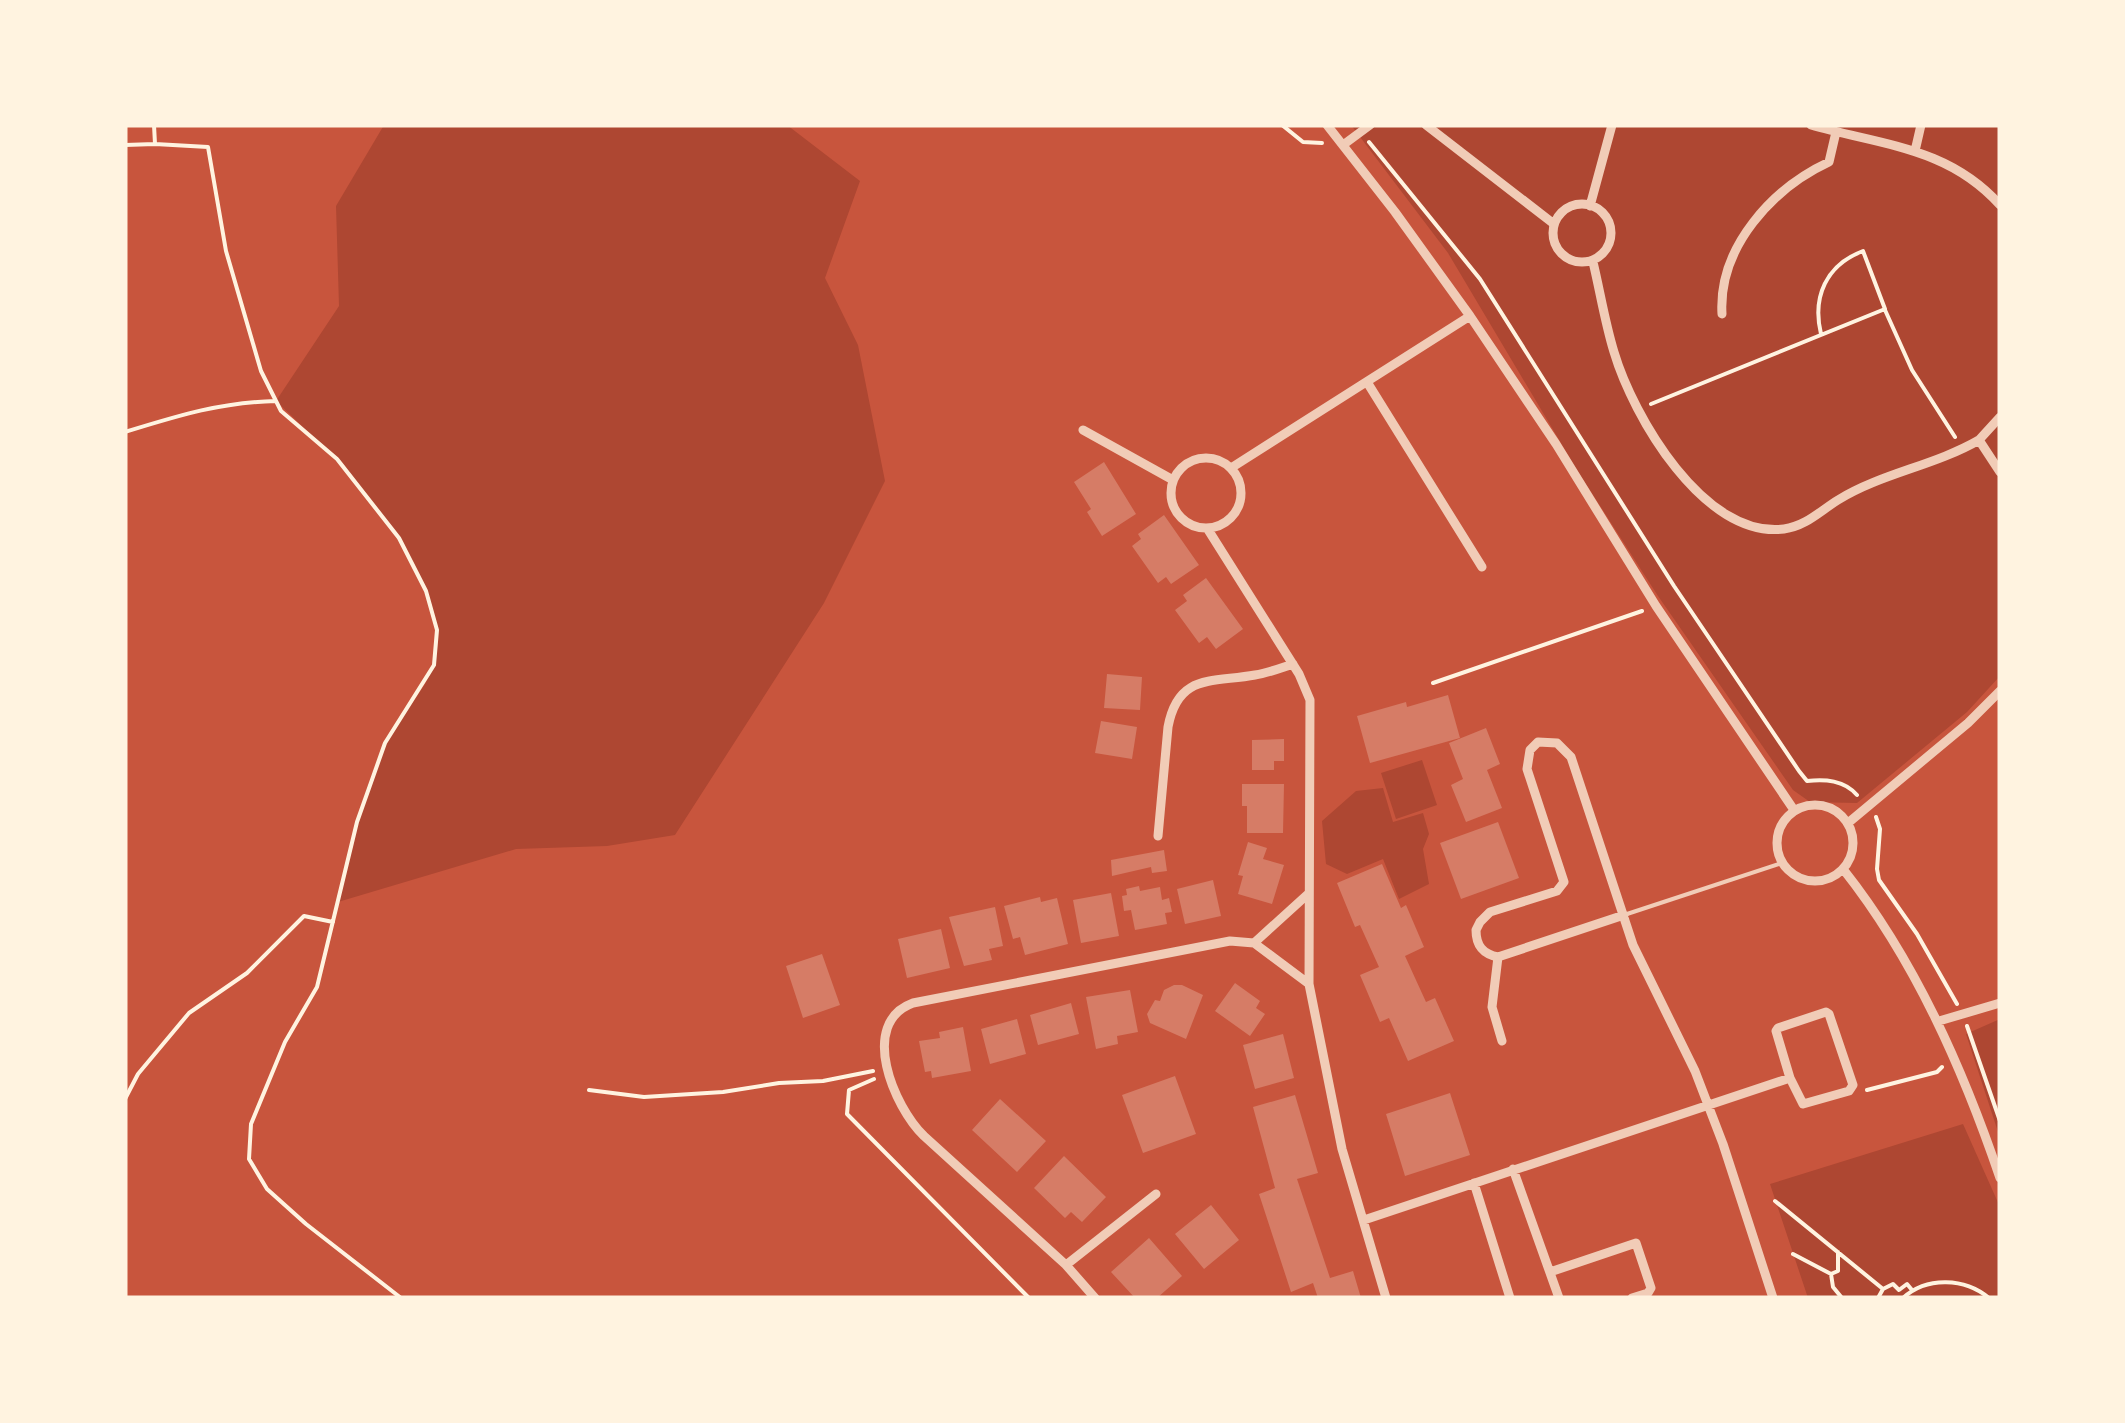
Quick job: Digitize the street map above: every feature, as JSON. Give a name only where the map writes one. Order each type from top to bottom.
[{"type":"street","points":[[1327,125],[1470,316],[1556,444],[1656,606],[1794,810]]},
{"type":"street","points":[[1426,125],[1554,224]]},
{"type":"street","points":[[1590,206],[1612,125]]},
{"type":"street","points":[[1811,125],[1915,151],[1956,167],[1981,184],[2000,205]]},
{"type":"street","points":[[1915,151],[1922,125]]},
{"type":"street","points":[[1343,144],[1366,128]]},
{"type":"street","points":[[1722,314],[1724,285],[1745,235],[1783,190],[1829,162],[1836,132]]},
{"type":"street","points":[[1569,206],[1590,206],[1610,226],[1604,252],[1593,262],[1574,262],[1562,254],[1552,234],[1554,224],[1569,206]]},
{"type":"street","points":[[1593,262],[1614,351],[1638,409],[1669,458],[1714,506],[1749,524],[1782,530],[1800,525],[1860,488],[1963,450],[1979,440],[2000,417]]},
{"type":"street","points":[[1230,468],[1470,316]]},
{"type":"street","points":[[1367,382],[1482,568]]},
{"type":"street","points":[[1083,430],[1173,480]]},
{"type":"street","points":[[1979,440],[2000,472]]},
{"type":"street","points":[[1207,528],[1228,520],[1240,500],[1238,478],[1221,461],[1198,459],[1179,470],[1173,480],[1171,491],[1178,513],[1186,521],[1207,528],[1307,690],[1311,708],[1310,984],[1328,1092],[1386,1298]]},
{"type":"street","points":[[1158,836],[1170,714],[1182,694],[1204,681],[1251,676],[1294,664]]},
{"type":"street","points":[[1848,824],[1968,723],[2000,691]]},
{"type":"street","points":[[1624,915],[1498,957],[1478,944],[1476,930],[1490,912],[1557,891],[1565,879],[1527,768],[1532,746],[1544,741],[1562,746],[1571,757],[1624,915],[1632,945],[1695,1072],[1773,1298]]},
{"type":"street","points":[[1808,805],[1823,806],[1837,812],[1848,824],[1852,852],[1843,869],[1827,880],[1798,878],[1782,863],[1776,849],[1777,834],[1783,820],[1794,810],[1808,805]]},
{"type":"street","points":[[1843,869],[1869,902],[1938,1021],[2000,1178]]},
{"type":"street","points":[[1254,942],[1308,893]]},
{"type":"street","points":[[1095,1298],[1066,1266],[912,1124],[899,1104],[888,1071],[886,1041],[891,1018],[898,1009],[913,1003],[1230,942],[1254,942],[1310,984]]},
{"type":"street","points":[[1498,957],[1492,1007],[1502,1041]]},
{"type":"street","points":[[1938,1021],[2000,1002]]},
{"type":"street","points":[[1826,1012],[1832,1018],[1852,1089],[1803,1104],[1790,1078],[1776,1031],[1826,1012]]},
{"type":"street","points":[[1364,1220],[1790,1078]]},
{"type":"street","points":[[1513,1169],[1559,1298]]},
{"type":"street","points":[[1474,1183],[1510,1298]]},
{"type":"street","points":[[1066,1266],[1156,1194]]},
{"type":"street","points":[[1550,1272],[1636,1243],[1651,1288],[1648,1293],[1632,1298]]},
{"type":"lane","points":[[1624,915],[1782,863]]},
{"type":"path","points":[[154,125],[154,144]]},
{"type":"path","points":[[1282,125],[1304,142],[1343,144]]},
{"type":"path","points":[[1366,128],[1480,279],[1674,586],[1798,770],[1807,780],[1824,779],[1850,787],[1876,815],[1880,830],[1880,880],[1962,1014],[2000,1121]]},
{"type":"path","points":[[125,146],[208,146],[226,251],[261,370],[281,411],[337,459],[399,538],[426,591],[436,630],[434,666],[385,744],[362,806],[317,987],[286,1042],[250,1124],[249,1160],[266,1189],[401,1298]]},
{"type":"path","points":[[1821,334],[1817,312],[1820,292],[1832,270],[1863,251],[1912,370],[1963,450]]},
{"type":"path","points":[[1638,409],[1885,310]]},
{"type":"path","points":[[125,432],[235,402],[276,401]]},
{"type":"path","points":[[1432,683],[1656,606]]},
{"type":"path","points":[[125,1100],[138,1074],[189,1013],[246,973],[304,916],[333,922]]},
{"type":"path","points":[[590,1090],[644,1097],[723,1092],[888,1071]]},
{"type":"path","points":[[888,1071],[849,1090],[847,1114],[1028,1298]]},
{"type":"path","points":[[1852,1089],[1869,1090],[1937,1072]]},
{"type":"path","points":[[1775,1201],[1883,1289]]},
{"type":"path","points":[[1831,1274],[1838,1270],[1838,1252]]},
{"type":"path","points":[[1793,1254],[1831,1274]]},
{"type":"path","points":[[1831,1274],[1833,1287],[1842,1298]]},
{"type":"path","points":[[1903,1298],[1912,1290],[1935,1283],[1959,1284],[1989,1298]]},
{"type":"path","points":[[1878,1298],[1883,1289],[1893,1284],[1899,1290],[1907,1284],[1912,1290]]},
{"type":"shaded area","points":[[384,125],[787,125],[860,181],[825,278],[858,345],[885,481],[824,603],[675,835],[607,846],[516,849],[338,902],[370,780],[391,733],[430,675],[437,631],[428,595],[386,521],[328,453],[276,401],[339,306],[336,206]]},
{"type":"shaded area","points":[[1351,125],[2000,125],[2000,676],[1967,712],[1857,803],[1810,802],[1793,790],[1658,596],[1577,470],[1448,253]]},
{"type":"shaded area","points":[[1422,760],[1437,805],[1396,819],[1381,773]]},
{"type":"shaded area","points":[[1383,788],[1393,822],[1423,813],[1429,834],[1423,849],[1429,884],[1399,899],[1383,859],[1347,874],[1326,864],[1322,821],[1356,791]]},
{"type":"shaded area","points":[[2000,1019],[2000,1138],[1966,1034]]},
{"type":"shaded area","points":[[1963,1124],[2000,1207],[2000,1298],[1808,1298],[1770,1184]]},
{"type":"building","points":[[1104,462],[1136,514],[1102,536],[1074,482]]},
{"type":"building","points":[[1164,515],[1199,565],[1171,584],[1166,577],[1158,583],[1132,546],[1141,539],[1138,534]]},
{"type":"building","points":[[1206,578],[1243,629],[1216,649],[1207,637],[1199,643],[1175,610],[1187,601],[1183,595]]},
{"type":"building","points":[[1107,674],[1142,677],[1140,710],[1104,708]]},
{"type":"building","points":[[1448,695],[1460,738],[1370,763],[1357,716]]},
{"type":"building","points":[[1101,721],[1137,727],[1132,759],[1095,753]]},
{"type":"building","points":[[1486,728],[1500,764],[1487,770],[1502,808],[1466,822],[1451,785],[1463,779],[1449,743]]},
{"type":"building","points":[[1284,739],[1284,761],[1274,761],[1274,770],[1252,770],[1252,740]]},
{"type":"building","points":[[1242,784],[1284,784],[1283,833],[1247,833]]},
{"type":"building","points":[[1498,822],[1519,878],[1461,899],[1440,843]]},
{"type":"building","points":[[1248,842],[1267,848],[1263,859],[1284,865],[1272,904],[1238,894],[1243,876],[1238,875]]},
{"type":"building","points":[[1164,850],[1167,871],[1152,873],[1151,867],[1112,876],[1111,860]]},
{"type":"building","points":[[1382,864],[1424,947],[1405,956],[1426,1002],[1435,998],[1454,1041],[1408,1061],[1389,1018],[1380,1022],[1360,975],[1379,967],[1360,925],[1355,927],[1337,883]]},
{"type":"building","points":[[1213,880],[1221,916],[1185,924],[1177,889]]},
{"type":"building","points":[[1139,886],[1140,891],[1160,887],[1162,900],[1169,898],[1172,912],[1165,913],[1167,924],[1135,930],[1131,910],[1124,911],[1122,896],[1127,895],[1126,889]]},
{"type":"building","points":[[1111,893],[1119,936],[1081,943],[1073,900]]},
{"type":"building","points":[[1040,897],[1041,902],[1057,898],[1068,944],[1025,955],[1020,937],[1013,939],[1004,906]]},
{"type":"building","points":[[995,907],[1003,946],[989,949],[992,960],[964,966],[949,917]]},
{"type":"building","points":[[941,929],[950,968],[907,978],[898,939]]},
{"type":"building","points":[[822,954],[840,1005],[803,1018],[786,966]]},
{"type":"building","points":[[1235,983],[1260,1001],[1256,1008],[1265,1014],[1250,1036],[1215,1011]]},
{"type":"building","points":[[1174,985],[1203,995],[1186,1039],[1150,1023],[1147,1014],[1155,1000],[1160,1001],[1164,990]]},
{"type":"building","points":[[1130,990],[1138,1032],[1117,1036],[1118,1044],[1096,1049],[1086,997]]},
{"type":"building","points":[[1071,1003],[1079,1034],[1038,1045],[1030,1015]]},
{"type":"building","points":[[1017,1019],[1026,1054],[990,1064],[981,1029]]},
{"type":"building","points":[[963,1027],[971,1071],[932,1078],[931,1071],[925,1072],[919,1041],[940,1038],[939,1032]]},
{"type":"building","points":[[1283,1034],[1294,1078],[1255,1089],[1243,1045]]},
{"type":"building","points":[[1175,1076],[1196,1134],[1143,1153],[1122,1095]]},
{"type":"building","points":[[1450,1093],[1470,1155],[1405,1176],[1386,1114]]},
{"type":"building","points":[[1295,1095],[1318,1173],[1297,1179],[1330,1278],[1353,1271],[1361,1298],[1318,1298],[1313,1283],[1291,1292],[1259,1194],[1275,1188],[1253,1107]]},
{"type":"building","points":[[1000,1099],[1046,1141],[1017,1172],[972,1130]]},
{"type":"building","points":[[1064,1156],[1106,1197],[1082,1222],[1071,1212],[1065,1218],[1034,1188]]},
{"type":"building","points":[[1211,1205],[1239,1240],[1204,1269],[1175,1234]]},
{"type":"building","points":[[1149,1238],[1182,1276],[1157,1298],[1135,1298],[1111,1272]]}]
